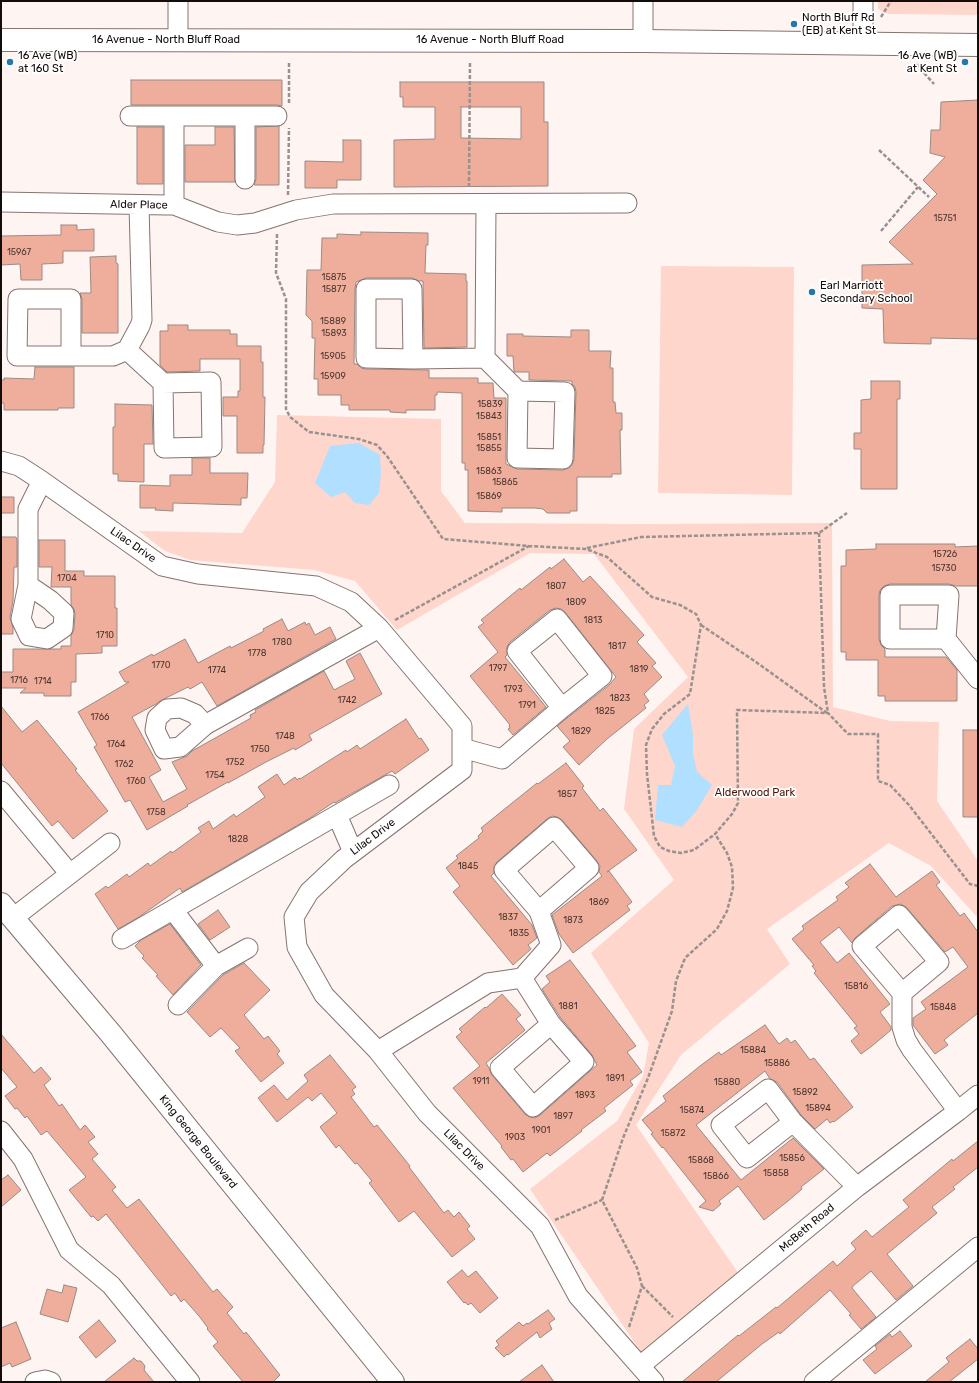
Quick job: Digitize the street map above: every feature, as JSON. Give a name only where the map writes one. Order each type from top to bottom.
[{"type":"main road","name":"16 Avenue - North Bluff Road","points":[[1,40],[643,41],[978,45]]},
{"type":"main road","name":"King George Boulevard","points":[[7,911],[116,1040],[393,1382]]},
{"type":"street","points":[[178,1],[178,41]]},
{"type":"street","points":[[643,1],[643,41]]},
{"type":"street","points":[[863,1],[863,44]]},
{"type":"street","points":[[130,116],[285,115]]},
{"type":"street","points":[[174,116],[174,206]]},
{"type":"street","points":[[245,116],[245,179]]},
{"type":"street","name":"Alder Place","points":[[1,202],[174,206],[218,222],[237,224],[255,223],[292,205],[627,203]]},
{"type":"street","points":[[486,204],[485,358],[518,391]]},
{"type":"street","points":[[70,356],[113,356],[127,350],[140,326],[142,320],[138,205]]},
{"type":"street","points":[[127,350],[163,383]]},
{"type":"street","points":[[413,359],[485,358]]},
{"type":"street","name":"Lilac Drive","points":[[1,461],[19,466],[162,566],[198,574],[316,586],[351,602],[387,624],[462,726],[462,770],[353,852],[309,892],[294,917],[297,947],[324,995],[378,1051],[427,1113],[540,1226],[578,1296],[654,1382]]},
{"type":"street","points":[[28,585],[28,509],[42,481]]},
{"type":"street","points":[[462,748],[502,759],[602,676],[557,619],[517,651],[562,708]]},
{"type":"street","points":[[206,725],[387,624]]},
{"type":"street","points":[[946,639],[978,679]]},
{"type":"street","points":[[122,940],[389,785]]},
{"type":"street","points":[[1,791],[70,874]]},
{"type":"street","points":[[337,815],[353,852]]},
{"type":"street","points":[[7,911],[70,874],[110,843]]},
{"type":"street","points":[[172,910],[216,966]]},
{"type":"street","points":[[378,1051],[488,983],[522,978],[552,945],[539,910]]},
{"type":"street","points":[[178,1004],[216,966],[248,948]]},
{"type":"street","points":[[522,978],[551,1024]]},
{"type":"street","points":[[902,993],[902,1027],[906,1040],[958,1111]]},
{"type":"street","name":"McBeth Road","points":[[640,1366],[857,1187],[978,1095]]},
{"type":"street","points":[[793,1122],[857,1187]]},
{"type":"street","points":[[1,1131],[23,1159],[69,1250],[111,1285],[190,1382]]},
{"type":"street","points":[[814,1382],[978,1247]]},
{"type":"path","points":[[879,19],[891,1]]},
{"type":"path","points":[[289,62],[285,115],[292,205]]},
{"type":"path","points":[[469,192],[470,62]]},
{"type":"path","points":[[916,64],[934,84]]},
{"type":"path","points":[[879,150],[929,197]]},
{"type":"path","points":[[881,231],[918,187]]},
{"type":"path","points":[[277,232],[276,273],[286,299],[286,409],[290,418],[309,432],[359,439],[377,445],[387,456],[443,539],[586,549],[641,537],[819,533],[847,513]]},
{"type":"path","points":[[819,533],[824,687],[828,713]]},
{"type":"path","points":[[387,624],[529,546]]},
{"type":"path","points":[[586,549],[607,558],[652,597],[680,605],[696,614],[701,625],[828,713],[848,734],[878,734],[878,781],[890,785],[909,805],[970,884],[978,886]]},
{"type":"path","points":[[701,625],[690,694],[664,714],[652,729],[646,746],[647,774],[654,836],[660,847],[669,851],[681,853],[694,850],[715,834],[732,814],[738,803],[737,710],[828,713]]},
{"type":"path","points":[[675,1319],[642,1286],[637,1268],[602,1200],[623,1138],[648,1078],[672,1011],[676,981],[685,958],[717,929],[727,911],[733,888],[732,867],[728,852],[715,834]]},
{"type":"path","points":[[555,1220],[602,1200]]},
{"type":"path","points":[[628,1329],[642,1286]]},
{"type":"green space","points":[[878,1],[978,1],[978,15],[888,14],[878,9]]},
{"type":"green space","points":[[661,266],[794,267],[792,495],[658,493]]},
{"type":"green space","name":"Alderwood Park","points":[[277,415],[441,419],[441,491],[465,523],[832,523],[833,707],[890,721],[939,722],[937,801],[978,861],[978,918],[931,866],[889,843],[767,929],[790,964],[681,1055],[636,1125],[739,1274],[641,1352],[530,1189],[617,1121],[643,1076],[649,1043],[591,953],[674,880],[624,809],[634,729],[688,677],[594,554],[530,553],[397,630],[355,581],[314,570],[190,560],[165,551],[139,531],[242,533],[275,482]]},
{"type":"water","points":[[359,443],[380,455],[381,473],[379,493],[369,505],[355,503],[345,492],[331,497],[315,483],[330,446]]},
{"type":"water","points":[[688,704],[693,735],[693,754],[697,772],[712,785],[697,810],[682,827],[655,820],[658,785],[671,785],[675,766],[662,735]]},
{"type":"building","points":[[131,80],[282,80],[282,106],[131,105]]},
{"type":"building","points":[[400,82],[544,82],[544,122],[548,122],[548,186],[394,187],[394,140],[435,139],[435,107],[403,107],[403,97],[400,97]],"holes":[[[461,107],[521,107],[521,139],[461,138]]]},
{"type":"building","points":[[978,100],[978,339],[931,338],[931,344],[884,343],[883,309],[862,308],[862,265],[913,264],[889,242],[937,194],[923,180],[945,157],[930,153],[931,130],[940,130],[941,102]]},
{"type":"building","points":[[279,126],[279,185],[254,185],[256,179],[256,127]]},
{"type":"building","points":[[137,127],[163,127],[163,184],[137,184]]},
{"type":"building","points":[[215,127],[234,127],[235,182],[185,182],[185,145],[215,145]]},
{"type":"building","points":[[343,140],[361,140],[361,180],[337,180],[337,188],[305,188],[305,161],[343,162]]},
{"type":"building","points":[[61,225],[77,225],[77,230],[94,229],[94,251],[63,251],[63,263],[42,264],[42,280],[21,280],[20,264],[1,265],[1,236],[61,235]]},
{"type":"building","points":[[361,232],[428,233],[425,273],[466,274],[467,347],[424,348],[423,281],[412,278],[366,278],[356,282],[355,289],[354,364],[366,369],[429,370],[429,378],[478,378],[478,383],[493,383],[494,398],[506,398],[506,464],[517,469],[563,470],[572,465],[574,459],[575,387],[572,384],[572,381],[529,380],[529,372],[514,372],[513,356],[507,356],[507,334],[523,334],[523,336],[571,337],[571,330],[589,330],[589,351],[611,351],[610,368],[613,368],[613,402],[615,402],[616,413],[622,413],[622,430],[620,430],[621,474],[612,474],[612,477],[577,477],[577,511],[570,511],[570,513],[547,513],[543,509],[535,508],[502,508],[502,512],[468,511],[468,470],[465,470],[465,463],[462,463],[462,393],[437,392],[437,395],[435,395],[435,410],[406,410],[406,413],[390,412],[390,410],[349,410],[349,405],[341,405],[341,395],[318,395],[318,379],[314,379],[315,338],[312,338],[312,321],[306,315],[307,270],[321,270],[322,238],[337,238],[337,234],[361,235]]},
{"type":"building","points":[[116,256],[116,263],[118,264],[118,333],[82,333],[82,299],[80,293],[91,293],[90,257]]},
{"type":"building","points":[[168,325],[188,325],[188,330],[230,330],[230,334],[237,334],[237,346],[261,346],[261,362],[263,362],[263,397],[265,397],[263,453],[237,453],[237,416],[223,416],[223,397],[238,397],[238,391],[240,391],[240,359],[200,359],[200,371],[167,372],[160,365],[160,331],[168,331]]},
{"type":"building","points":[[35,367],[74,367],[74,408],[58,408],[58,410],[4,410],[4,403],[1,403],[1,380],[4,380],[4,378],[34,379]]},
{"type":"building","points":[[871,381],[900,381],[900,399],[897,399],[897,489],[861,489],[861,449],[854,449],[854,433],[861,433],[861,400],[871,399]]},
{"type":"building","points":[[115,404],[152,405],[153,444],[144,444],[144,482],[118,481],[118,474],[113,474],[113,427],[115,427]]},
{"type":"building","points":[[192,458],[210,458],[210,473],[248,473],[247,498],[241,498],[241,505],[173,503],[173,511],[155,510],[156,508],[140,508],[140,485],[170,486],[170,475],[192,475]]},
{"type":"building","points":[[1,497],[14,497],[14,513],[1,513]]},
{"type":"building","points":[[1,537],[16,537],[17,540],[17,567],[14,567],[13,601],[10,617],[13,634],[1,634]]},
{"type":"building","points":[[39,540],[65,540],[65,571],[84,571],[84,576],[115,576],[117,646],[102,646],[102,653],[76,654],[76,682],[71,682],[71,696],[44,696],[44,693],[20,693],[26,688],[1,688],[1,672],[13,672],[13,649],[61,649],[61,646],[71,646],[71,636],[74,629],[75,614],[71,605],[71,587],[51,587],[52,567],[39,567]]},
{"type":"building","points":[[876,544],[955,544],[955,547],[978,546],[978,586],[956,586],[949,584],[890,584],[884,586],[880,590],[879,595],[879,639],[881,645],[885,649],[885,657],[946,657],[957,670],[957,701],[885,701],[885,696],[878,696],[878,660],[846,660],[846,652],[841,652],[841,566],[846,566],[846,550],[876,549]]},
{"type":"building","points":[[564,559],[583,582],[590,576],[644,635],[637,642],[656,663],[652,666],[662,677],[644,694],[649,701],[644,705],[646,708],[607,739],[579,765],[563,747],[570,741],[557,726],[609,685],[616,677],[565,612],[556,608],[550,610],[510,642],[507,647],[507,655],[505,657],[546,707],[513,735],[508,729],[510,728],[510,725],[470,676],[498,652],[478,627],[484,623],[481,620],[520,588],[521,590],[550,567],[551,569]]},
{"type":"building","points":[[282,619],[288,631],[305,622],[306,625],[309,623],[315,635],[330,627],[336,639],[217,706],[202,682],[190,689],[188,687],[160,701],[132,717],[161,770],[149,777],[163,802],[187,789],[172,762],[187,756],[192,751],[251,718],[250,715],[256,712],[255,710],[324,671],[334,690],[355,679],[346,661],[360,653],[382,694],[309,735],[312,740],[295,750],[294,748],[228,782],[147,830],[130,800],[125,802],[94,747],[97,745],[78,712],[129,682],[125,682],[119,672],[152,654],[153,656],[185,639],[198,663],[230,646],[231,648],[264,631],[263,629]]},
{"type":"building","points":[[1,706],[22,732],[37,720],[77,769],[75,770],[108,811],[73,839],[58,821],[52,826],[1,763]]},
{"type":"building","points":[[406,719],[419,739],[421,738],[429,750],[395,774],[392,771],[335,803],[334,802],[310,818],[182,892],[180,888],[139,917],[118,929],[95,894],[106,886],[108,888],[127,874],[129,877],[148,863],[150,866],[171,851],[172,853],[201,832],[198,828],[209,821],[213,829],[234,814],[236,817],[265,797],[258,787],[277,774],[284,785],[295,777],[297,780],[299,778],[300,779],[346,750],[347,752],[357,745],[360,749]]},
{"type":"building","points":[[963,730],[978,730],[978,817],[963,817]]},
{"type":"building","points":[[566,763],[584,786],[582,788],[600,811],[603,808],[637,850],[607,872],[609,871],[632,902],[627,906],[630,910],[573,953],[559,934],[552,915],[602,876],[599,872],[600,866],[597,861],[562,820],[552,816],[497,862],[494,867],[494,873],[491,876],[532,925],[537,938],[528,945],[531,949],[513,965],[453,892],[460,886],[446,868],[458,858],[456,856],[479,838],[478,836],[483,831],[481,828],[537,783],[538,784]]},
{"type":"building","points":[[870,864],[896,897],[932,871],[940,882],[936,885],[960,916],[964,913],[978,932],[978,1013],[944,1040],[948,1045],[935,1054],[913,1025],[913,1018],[926,1009],[921,1002],[968,967],[953,947],[945,952],[907,908],[901,904],[892,906],[855,938],[852,943],[839,927],[820,942],[837,963],[849,953],[890,1004],[880,1012],[891,1027],[891,1030],[861,1054],[851,1041],[859,1034],[854,1028],[857,1026],[814,973],[816,971],[812,966],[814,965],[792,939],[804,929],[802,926],[838,900],[836,897],[849,887],[845,883]]},
{"type":"building","points":[[218,910],[230,927],[210,940],[198,924]]},
{"type":"building","points":[[170,924],[201,965],[173,995],[156,976],[158,975],[142,958],[144,956],[135,946],[141,940]]},
{"type":"building","points":[[570,960],[636,1046],[627,1052],[642,1072],[630,1081],[633,1085],[604,1108],[606,1111],[550,1156],[547,1153],[523,1172],[513,1159],[511,1160],[501,1147],[502,1146],[453,1088],[480,1066],[456,1037],[462,1032],[459,1029],[502,994],[521,1015],[516,1019],[525,1030],[486,1063],[492,1075],[525,1114],[535,1118],[540,1115],[597,1065],[592,1055],[560,1017],[542,989],[550,982],[546,976]]},
{"type":"building","points":[[244,963],[270,990],[244,1015],[264,1039],[268,1036],[280,1051],[277,1054],[284,1063],[261,1082],[235,1051],[240,1048],[221,1028],[210,1037],[187,1012],[223,975]]},
{"type":"building","points":[[765,1025],[779,1044],[787,1038],[791,1043],[795,1040],[810,1060],[814,1058],[853,1107],[834,1122],[833,1121],[830,1123],[827,1119],[815,1129],[801,1115],[777,1082],[770,1079],[765,1071],[696,1125],[741,1180],[793,1138],[824,1169],[764,1220],[738,1186],[719,1201],[721,1204],[713,1211],[699,1207],[706,1201],[663,1147],[662,1148],[651,1134],[653,1133],[642,1120],[666,1101],[663,1096],[700,1066],[719,1052],[721,1055]]},
{"type":"building","points":[[1,1034],[34,1073],[41,1067],[51,1079],[44,1085],[59,1106],[62,1104],[80,1130],[85,1125],[95,1137],[88,1142],[98,1154],[92,1159],[116,1187],[112,1190],[127,1208],[139,1199],[213,1292],[217,1289],[233,1307],[227,1313],[244,1334],[246,1332],[280,1375],[273,1382],[243,1382],[213,1346],[218,1342],[207,1329],[208,1328],[199,1316],[184,1299],[181,1302],[175,1293],[171,1296],[106,1214],[98,1221],[93,1216],[91,1217],[69,1190],[86,1177],[47,1131],[41,1135],[27,1116],[25,1118],[17,1108],[15,1109],[5,1096],[17,1087],[1,1068]]},
{"type":"building","points":[[330,1055],[356,1087],[352,1090],[355,1094],[351,1097],[374,1127],[377,1125],[410,1166],[409,1167],[444,1213],[448,1210],[454,1217],[459,1212],[470,1226],[467,1229],[475,1239],[452,1257],[414,1211],[399,1222],[369,1183],[372,1181],[357,1163],[355,1164],[339,1145],[336,1148],[320,1127],[337,1113],[321,1093],[312,1101],[308,1097],[277,1122],[258,1098],[274,1085],[287,1100],[308,1081],[304,1075]]},
{"type":"building","points":[[978,1141],[978,1167],[953,1187],[955,1189],[932,1207],[937,1213],[887,1254],[913,1286],[896,1300],[871,1271],[853,1286],[852,1288],[876,1317],[861,1329],[849,1315],[851,1314],[830,1290],[780,1334],[779,1332],[762,1344],[716,1382],[682,1382],[738,1335],[739,1336],[776,1307],[777,1308],[833,1261],[837,1266],[856,1249],[851,1243],[866,1230],[872,1237],[909,1207],[903,1200],[952,1159],[953,1161]]},
{"type":"building","points":[[8,1175],[21,1190],[1,1207],[1,1180]]},
{"type":"building","points":[[462,1270],[468,1277],[476,1271],[498,1298],[480,1313],[471,1303],[468,1305],[465,1302],[464,1303],[447,1282]]},
{"type":"building","points":[[64,1285],[77,1288],[68,1322],[40,1314],[47,1289],[62,1293]]},
{"type":"building","points":[[548,1310],[555,1319],[549,1323],[552,1329],[540,1338],[537,1332],[504,1357],[495,1348],[499,1345],[496,1341],[519,1322],[523,1326],[527,1323],[528,1324]]},
{"type":"building","points":[[99,1320],[116,1341],[96,1358],[79,1337]]},
{"type":"building","points":[[16,1322],[31,1359],[12,1367],[10,1363],[1,1367],[1,1328]]},
{"type":"building","points":[[900,1331],[912,1346],[875,1374],[863,1360],[877,1349],[875,1346],[890,1334],[892,1337]]},
{"type":"building","points":[[970,1339],[978,1349],[978,1359],[949,1382],[925,1382],[949,1362],[946,1358],[947,1357]]},
{"type":"building","points":[[134,1358],[137,1361],[141,1361],[145,1366],[144,1370],[154,1382],[104,1382]]},
{"type":"building","points":[[542,1365],[554,1382],[519,1382]]},
{"type":"place","name":"North Bluff Rd (EB) at Kent St","points":[[794,24]]},
{"type":"place","name":"16 Ave (WB) at 160 St","points":[[10,62]]},
{"type":"place","name":"16 Ave (WB) at Kent St","points":[[965,62]]},
{"type":"place","name":"Earl Marriott Secondary School","points":[[812,292]]}]
